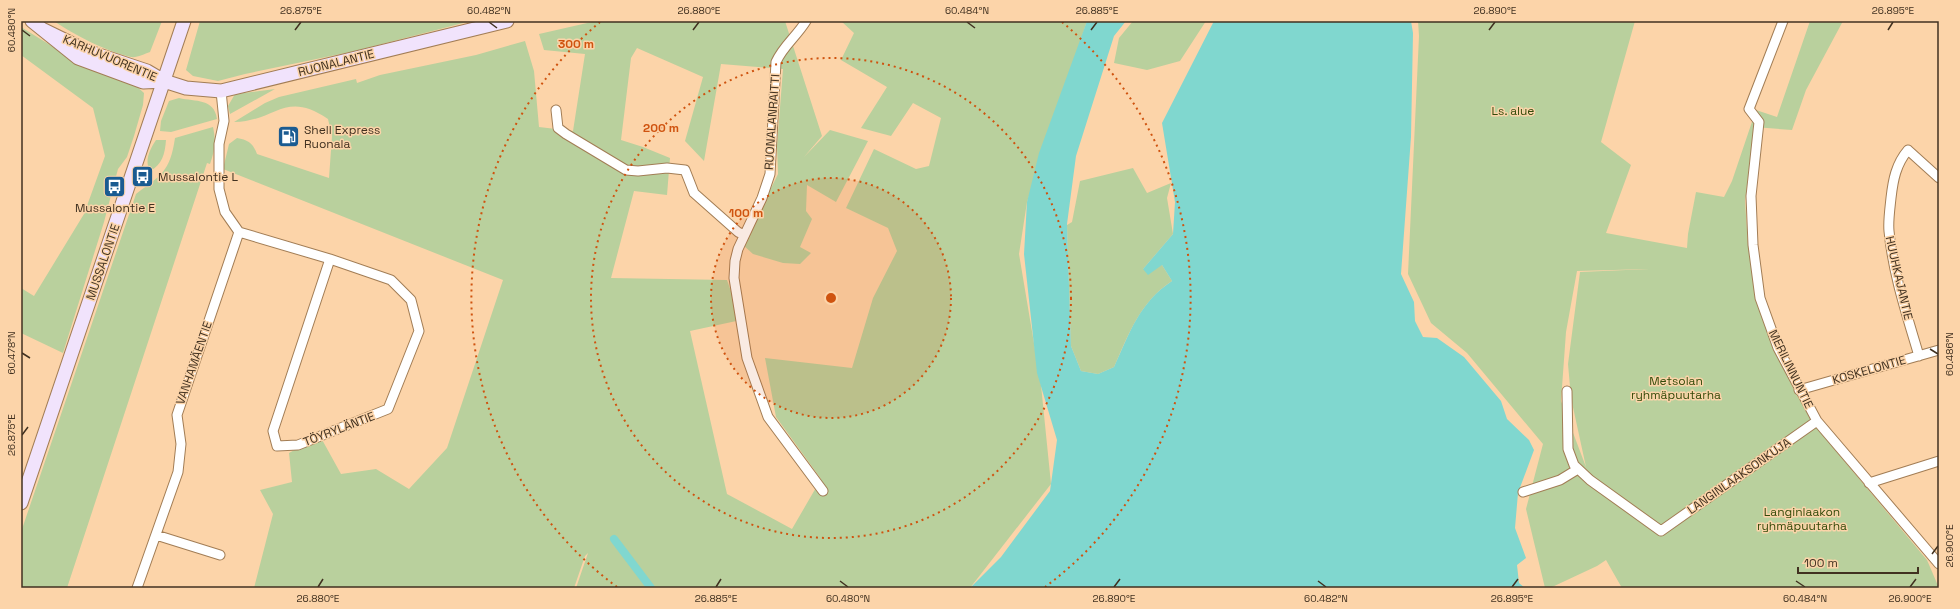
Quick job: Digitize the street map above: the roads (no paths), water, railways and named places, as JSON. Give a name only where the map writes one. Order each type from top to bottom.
[{"type":"main road","name":"KARHUVUORENTIE","points":[[32,21],[44,30],[87,51],[147,71],[164,81]]},
{"type":"main road","name":"MUSSALONTIE","points":[[21,503],[184,21]]},
{"type":"main road","name":"RUONALANTIE","points":[[164,81],[186,88],[221,91],[507,21]]},
{"type":"street","name":"RUONALANRAITTI","points":[[806,21],[799,33],[782,50],[776,62],[770,174],[762,198],[744,235],[735,261],[734,278],[747,358],[768,417],[823,492]]},
{"type":"street","name":"MERILINNUNTIE","points":[[1783,21],[1750,109],[1759,122],[1751,196],[1753,245],[1760,298],[1778,348],[1799,390],[1817,421],[1939,564]]},
{"type":"street","points":[[221,91],[224,121],[219,144],[219,189],[226,212],[239,232]]},
{"type":"street","points":[[556,110],[558,128],[626,170],[638,171],[667,168],[686,170],[694,193],[738,232],[744,235]]},
{"type":"street","name":"HUUHKAJANTIE","points":[[1919,356],[1903,305],[1888,230],[1893,184],[1899,161],[1908,150],[1939,178]]},
{"type":"street","name":"TÖYRYLÄNTIE","points":[[239,232],[330,259],[391,280],[411,300],[418,331],[388,409],[298,445],[277,446],[273,431],[330,259]]},
{"type":"street","name":"VANHAMÄENTIE","points":[[138,588],[178,472],[181,444],[177,415],[239,232]]},
{"type":"street","name":"KOSKELONTIE","points":[[1799,390],[1939,350]]},
{"type":"street","points":[[1523,492],[1560,480],[1578,469],[1574,465],[1568,449],[1567,391]]},
{"type":"street","name":"LANGINLAAKSONKUJA","points":[[1578,469],[1590,480],[1661,531],[1817,421]]},
{"type":"street","points":[[1869,483],[1939,461]]},
{"type":"street","points":[[156,535],[220,555]]},
{"type":"water","points":[[1087,21],[1126,21],[1114,36],[1076,156],[1067,224],[1071,346],[1081,371],[1098,374],[1114,367],[1131,330],[1143,309],[1151,299],[1172,281],[1162,265],[1148,275],[1143,269],[1173,234],[1175,202],[1162,123],[1214,21],[1411,21],[1413,33],[1411,137],[1401,274],[1414,302],[1415,321],[1423,337],[1437,338],[1464,357],[1501,401],[1507,419],[1529,440],[1534,450],[1518,493],[1515,528],[1526,558],[1517,565],[1519,583],[1525,588],[970,588],[1001,557],[1050,491],[1057,440],[1037,373],[1024,254],[1027,202],[1039,153]]},
{"type":"waterway","points":[[614,539],[651,588]]},
{"type":"place","name":"Shell Express Ruonala","points":[[289,137]]},
{"type":"place","name":"Mussalontie L","points":[[143,177]]},
{"type":"place","name":"Mussalontie E","points":[[115,187]]},
{"type":"park label","name":"Ls. alue","points":[[1513,111]]},
{"type":"park label","name":"Metsolan ryhmäpuutarha","points":[[1676,388]]},
{"type":"park label","name":"Langinlaakon ryhmäpuutarha","points":[[1802,519]]}]
